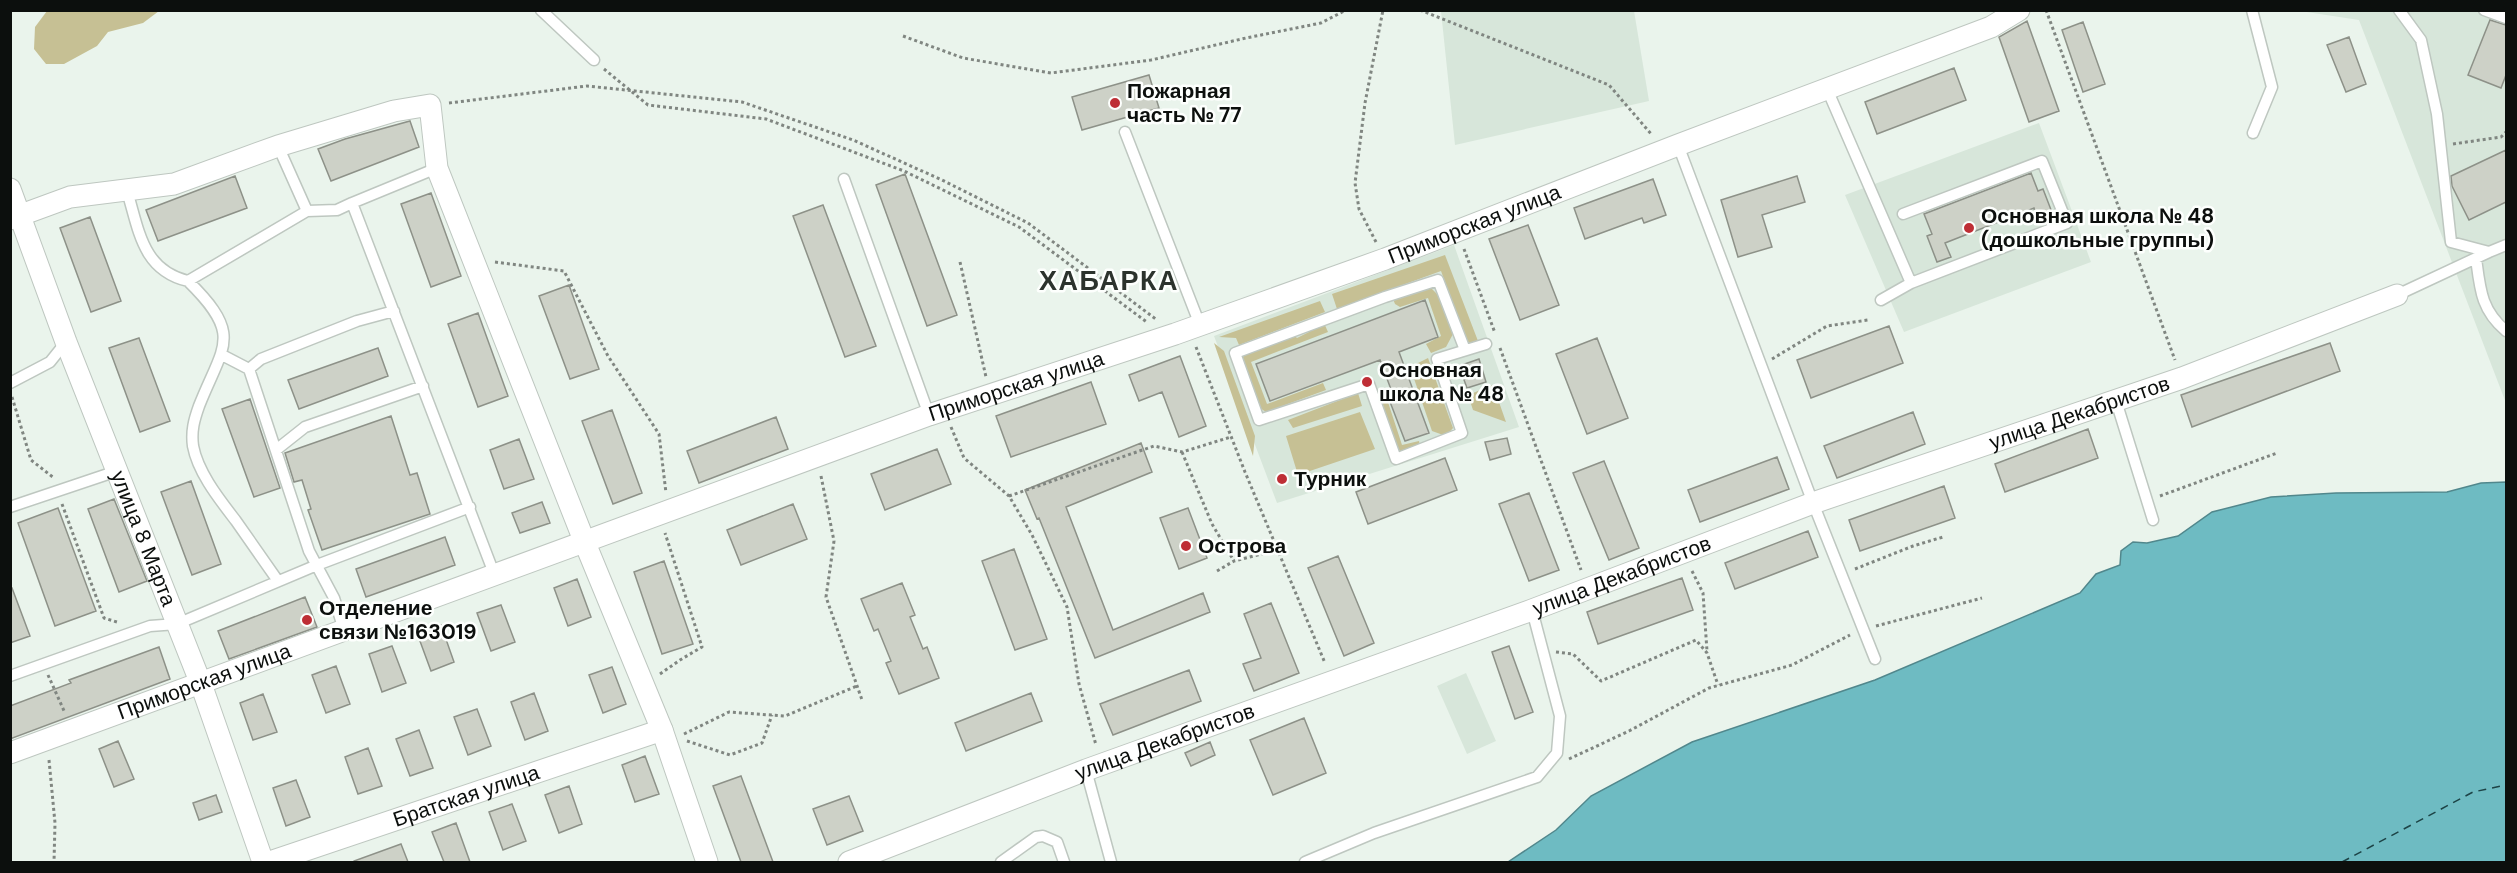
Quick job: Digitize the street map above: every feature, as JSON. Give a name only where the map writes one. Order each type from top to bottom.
[{"type":"street","name":"Приморская улица","points":[[10,753],[936,413],[1183,331],[1385,259],[1671,147],[1991,27],[2019,10]]},
{"type":"street","points":[[16,217],[70,197],[174,184],[278,146],[394,111],[430,105],[437,168],[585,543],[662,730],[706,862]]},
{"type":"street","name":"улица 8 Марта","points":[[10,189],[16,217],[201,684],[263,862]]},
{"type":"street","name":"улица Декабристов","points":[[849,862],[1094,767],[1532,610],[1813,503],[2182,378],[2397,295]]},
{"type":"street","name":"Братская улица","points":[[270,862],[662,730]]},
{"type":"lane","points":[[541,10],[594,60]]},
{"type":"lane","points":[[2252,10],[2272,87],[2253,133]]},
{"type":"lane","points":[[2399,10],[2421,40],[2437,114],[2451,242],[2489,252]]},
{"type":"lane","points":[[2484,10],[2506,18]]},
{"type":"lane","points":[[1827,89],[1911,283]]},
{"type":"lane","points":[[1125,132],[1183,331]]},
{"type":"lane","points":[[278,146],[307,211]]},
{"type":"lane","points":[[1671,147],[1760,364],[1875,659]]},
{"type":"lane","points":[[1881,300],[1911,283],[2067,223],[2042,161],[1903,214]]},
{"type":"lane","points":[[188,281],[307,211],[337,210],[437,168]]},
{"type":"lane","points":[[844,179],[936,413]]},
{"type":"lane","points":[[127,191],[144,247],[156,265],[176,278],[188,281],[210,304],[223,329],[225,340],[222,355],[192,425],[193,448],[218,500],[278,581]]},
{"type":"lane","points":[[352,203],[495,576]]},
{"type":"lane","points":[[2397,295],[2506,245]]},
{"type":"lane","points":[[2476,258],[2480,295],[2494,321],[2506,331]]},
{"type":"lane","points":[[1465,350],[1438,280],[1235,352],[1259,420],[1369,384],[1396,459],[1462,433],[1437,359],[1486,344]]},
{"type":"lane","points":[[249,369],[261,359],[357,321],[394,311]]},
{"type":"lane","points":[[10,383],[50,362],[66,342]]},
{"type":"lane","points":[[222,355],[249,369],[309,551],[334,598],[344,630]]},
{"type":"lane","points":[[276,450],[305,427],[423,386]]},
{"type":"lane","points":[[2116,401],[2153,520]]},
{"type":"lane","points":[[10,507],[117,471]]},
{"type":"lane","points":[[10,676],[150,626],[177,624],[317,565],[470,507]]},
{"type":"lane","points":[[1305,862],[1374,832],[1537,777],[1557,753],[1560,716],[1532,610]]},
{"type":"lane","points":[[1094,767],[1111,862]]},
{"type":"lane","points":[[1001,862],[1027,841],[1043,836],[1057,842],[1064,862]]},
{"type":"path","points":[[903,36],[963,58],[1051,73],[1151,60],[1321,23],[1346,10]]},
{"type":"path","points":[[1383,10],[1365,103],[1355,183],[1359,209],[1385,259]]},
{"type":"path","points":[[1420,10],[1609,85],[1671,147]]},
{"type":"path","points":[[2046,10],[2182,378]]},
{"type":"path","points":[[594,60],[648,105],[766,118],[904,171],[1019,227],[1183,331]]},
{"type":"path","points":[[430,105],[587,86],[742,102],[853,140],[1028,223],[1183,331],[1231,437],[1333,681]]},
{"type":"path","points":[[2440,146],[2501,137],[2506,132]]},
{"type":"path","points":[[1457,231],[1588,588]]},
{"type":"path","points":[[472,258],[564,271],[608,356],[659,434],[663,514],[702,648],[655,678]]},
{"type":"path","points":[[960,262],[990,395]]},
{"type":"path","points":[[1760,364],[1782,355],[1827,326],[1868,320]]},
{"type":"path","points":[[10,393],[31,460],[62,490],[104,618],[141,630]]},
{"type":"path","points":[[936,413],[964,459],[1009,496],[1032,534],[1067,607],[1094,767]]},
{"type":"path","points":[[1009,496],[1154,446],[1182,452],[1231,437]]},
{"type":"path","points":[[1182,452],[1212,524],[1234,561]]},
{"type":"path","points":[[2147,501],[2277,453]]},
{"type":"path","points":[[817,456],[834,540],[826,597],[862,700]]},
{"type":"path","points":[[1841,574],[1943,537]]},
{"type":"path","points":[[1217,571],[1234,561],[1277,550]]},
{"type":"path","points":[[1672,556],[1690,566],[1702,593],[1707,653],[1718,685]]},
{"type":"path","points":[[1537,777],[1709,688],[1792,665],[1863,629],[1982,598]]},
{"type":"path","points":[[1543,650],[1573,654],[1601,681],[1696,640],[1707,653]]},
{"type":"path","points":[[44,665],[73,730]]},
{"type":"path","points":[[772,715],[762,743],[730,755],[677,738],[729,712],[772,715],[785,716],[857,686]]},
{"type":"path","points":[[46,740],[56,823],[54,862]]},
{"type":"shaded area","points":[[47,11],[159,11],[143,23],[108,32],[97,46],[64,64],[46,64],[34,49],[35,27]]},
{"type":"shaded area","points":[[1441,11],[1634,11],[1649,101],[1455,145]]},
{"type":"shaded area","points":[[2300,11],[2506,11],[2506,403],[2359,20]]},
{"type":"shaded area","name":"Основная школа № 48 (дошкольные группы)","points":[[2039,123],[2091,262],[1904,332],[1845,195]]},
{"type":"shaded area","name":"Основная школа № 48","points":[[1454,245],[1519,427],[1277,503],[1214,336]]},
{"type":"shaded area","points":[[1445,255],[1478,341],[1468,344],[1441,271],[1337,309],[1332,294]]},
{"type":"shaded area","points":[[1421,288],[1431,288],[1439,296],[1453,334],[1446,347],[1431,353],[1426,344],[1441,336],[1428,298],[1400,307],[1393,299]]},
{"type":"shaded area","points":[[1320,301],[1325,312],[1239,345],[1236,338],[1219,337]]},
{"type":"shaded area","points":[[1324,323],[1328,332],[1251,362],[1267,404],[1323,383],[1326,390],[1266,412],[1257,406],[1242,359],[1245,353],[1294,335],[1297,338],[1309,332],[1309,327]]},
{"type":"shaded area","points":[[1214,343],[1224,351],[1255,436],[1253,456]]},
{"type":"shaded area","points":[[1428,358],[1453,428],[1446,436],[1432,431],[1410,367]]},
{"type":"shaded area","points":[[1493,385],[1506,422],[1473,410],[1468,395]]},
{"type":"shaded area","points":[[1358,393],[1362,406],[1293,428],[1288,420]]},
{"type":"shaded area","points":[[1386,396],[1402,445],[1419,441],[1420,447],[1403,452],[1395,449],[1379,398]]},
{"type":"shaded area","points":[[1360,412],[1375,449],[1298,475],[1286,436]]},
{"type":"shaded area","points":[[1466,673],[1496,741],[1467,754],[1437,686]]},
{"type":"water","points":[[2506,482],[2506,862],[1508,862],[1556,830],[1591,796],[1692,742],[1875,680],[2080,593],[2096,574],[2120,565],[2121,551],[2133,542],[2147,543],[2178,536],[2212,512],[2271,497],[2336,493],[2447,492],[2481,483]]},
{"type":"building","points":[[2490,20],[2506,25],[2506,75],[2501,88],[2468,75]]},
{"type":"building","points":[[2027,21],[2059,111],[2029,122],[1999,37]]},
{"type":"building","points":[[2083,22],[2105,84],[2083,92],[2062,30]]},
{"type":"building","points":[[2349,37],[2366,84],[2346,92],[2327,45]]},
{"type":"building","points":[[1954,68],[1966,100],[1877,134],[1865,102]]},
{"type":"building","name":"Пожарная часть № 77","points":[[1149,75],[1159,108],[1082,130],[1072,97]]},
{"type":"building","points":[[410,121],[419,147],[331,181],[318,149]]},
{"type":"building","points":[[2506,150],[2506,202],[2469,220],[2452,186],[2451,176]]},
{"type":"building","points":[[2031,173],[2038,191],[2043,189],[2053,215],[2038,221],[2034,208],[1945,243],[1951,257],[1937,262],[1927,236],[1932,234],[1924,214]]},
{"type":"building","points":[[905,174],[957,315],[927,326],[876,185]]},
{"type":"building","points":[[235,176],[247,208],[158,241],[146,210]]},
{"type":"building","points":[[1797,176],[1805,202],[1762,215],[1772,247],[1738,257],[1721,200]]},
{"type":"building","points":[[1653,179],[1666,215],[1644,223],[1642,218],[1585,239],[1574,208]]},
{"type":"building","points":[[431,193],[461,276],[431,287],[401,204]]},
{"type":"building","points":[[823,205],[876,346],[845,357],[793,216]]},
{"type":"building","points":[[90,217],[121,301],[91,312],[60,228]]},
{"type":"building","points":[[1528,225],[1559,305],[1520,320],[1489,239]]},
{"type":"building","points":[[569,285],[599,369],[570,379],[539,296]]},
{"type":"building","points":[[1425,300],[1438,337],[1399,352],[1429,433],[1405,441],[1387,394],[1392,392],[1380,360],[1270,401],[1256,364]]},
{"type":"building","points":[[478,313],[508,396],[478,407],[448,324]]},
{"type":"building","points":[[1889,326],[1903,363],[1811,398],[1797,360]]},
{"type":"building","points":[[139,338],[170,421],[140,432],[109,348]]},
{"type":"building","points":[[1597,338],[1628,418],[1587,434],[1556,354]]},
{"type":"building","points":[[2330,343],[2340,371],[2192,427],[2181,395]]},
{"type":"building","points":[[378,348],[388,376],[299,409],[288,380]]},
{"type":"building","points":[[1180,356],[1206,426],[1179,437],[1162,392],[1139,401],[1129,375]]},
{"type":"building","points":[[1479,359],[1486,382],[1467,388],[1459,366]]},
{"type":"building","points":[[1091,382],[1106,424],[1011,457],[996,416]]},
{"type":"building","points":[[250,399],[280,488],[254,497],[222,409]]},
{"type":"building","points":[[612,410],[642,493],[613,504],[582,421]]},
{"type":"building","points":[[1913,412],[1925,444],[1837,478],[1824,446]]},
{"type":"building","points":[[391,416],[410,475],[417,473],[430,514],[322,550],[308,510],[311,509],[302,480],[294,482],[285,453]]},
{"type":"building","points":[[776,417],[788,449],[699,483],[687,451]]},
{"type":"building","points":[[2088,429],[2098,458],[2005,492],[1995,464]]},
{"type":"building","points":[[1507,438],[1511,454],[1490,460],[1485,442]]},
{"type":"building","points":[[519,439],[534,479],[504,489],[490,450]]},
{"type":"building","points":[[1141,443],[1152,472],[1066,507],[1113,630],[1203,593],[1210,612],[1095,658],[1039,518],[1037,519],[1025,490]]},
{"type":"building","points":[[937,449],[951,484],[885,510],[871,474]]},
{"type":"building","points":[[1777,457],[1789,489],[1700,522],[1688,490]]},
{"type":"building","points":[[1445,458],[1457,490],[1368,524],[1356,492]]},
{"type":"building","points":[[1604,461],[1639,548],[1609,560],[1573,473]]},
{"type":"building","points":[[191,481],[221,564],[192,575],[161,492]]},
{"type":"building","points":[[1944,486],[1955,518],[1860,551],[1849,520]]},
{"type":"building","points":[[1529,493],[1559,570],[1529,581],[1499,504]]},
{"type":"building","points":[[114,499],[147,581],[119,592],[88,509]]},
{"type":"building","points":[[542,502],[550,523],[520,533],[512,513]]},
{"type":"building","points":[[793,504],[807,539],[741,565],[727,530]]},
{"type":"building","points":[[58,508],[96,611],[55,626],[18,523]]},
{"type":"building","name":"Острова","points":[[1188,508],[1207,558],[1179,569],[1160,518]]},
{"type":"building","points":[[1808,531],[1818,557],[1735,589],[1725,563]]},
{"type":"building","points":[[445,537],[455,565],[366,597],[356,569]]},
{"type":"building","points":[[1014,549],[1047,639],[1015,650],[982,561]]},
{"type":"building","points":[[1338,556],[1374,643],[1344,656],[1308,568]]},
{"type":"building","points":[[664,561],[693,644],[662,654],[634,572]]},
{"type":"building","points":[[1682,578],[1693,610],[1598,644],[1587,612]]},
{"type":"building","points":[[577,579],[591,617],[568,626],[554,588]]},
{"type":"building","points":[[902,583],[915,615],[910,617],[923,649],[927,647],[939,678],[899,694],[886,663],[891,661],[878,629],[874,631],[861,599]]},
{"type":"building","points":[[12,588],[30,636],[10,643],[10,589]]},
{"type":"building","points":[[305,597],[317,627],[229,659],[218,631]]},
{"type":"building","points":[[1271,603],[1299,673],[1254,691],[1243,664],[1261,658],[1244,614]]},
{"type":"building","points":[[501,605],[515,642],[491,651],[477,613]]},
{"type":"building","points":[[441,625],[454,662],[431,671],[417,633]]},
{"type":"building","points":[[392,646],[406,683],[382,692],[369,654]]},
{"type":"building","points":[[1509,646],[1533,712],[1515,719],[1492,652]]},
{"type":"building","points":[[159,647],[170,679],[10,739],[10,706],[71,683],[69,680]]},
{"type":"building","points":[[336,666],[350,704],[326,713],[312,675]]},
{"type":"building","points":[[612,667],[626,704],[603,713],[589,675]]},
{"type":"building","points":[[1189,670],[1201,701],[1113,735],[1100,704]]},
{"type":"building","points":[[534,693],[548,731],[525,740],[511,702]]},
{"type":"building","points":[[1031,693],[1042,721],[966,751],[955,723]]},
{"type":"building","points":[[263,694],[277,732],[253,740],[240,703]]},
{"type":"building","points":[[477,709],[491,746],[468,755],[454,717]]},
{"type":"building","points":[[1304,718],[1326,773],[1273,795],[1250,740]]},
{"type":"building","points":[[419,730],[433,768],[410,776],[396,739]]},
{"type":"building","points":[[118,741],[134,779],[114,787],[99,749]]},
{"type":"building","points":[[1210,742],[1215,755],[1191,766],[1185,753]]},
{"type":"building","points":[[368,748],[382,786],[358,794],[345,757]]},
{"type":"building","points":[[645,756],[659,794],[635,802],[622,765]]},
{"type":"building","points":[[741,776],[773,862],[741,862],[713,786]]},
{"type":"building","points":[[296,780],[310,817],[286,826],[273,788]]},
{"type":"building","points":[[569,786],[582,824],[559,833],[545,795]]},
{"type":"building","points":[[216,795],[222,812],[199,820],[193,803]]},
{"type":"building","points":[[849,796],[863,831],[827,845],[813,809]]},
{"type":"building","points":[[512,804],[526,841],[503,850],[489,812]]},
{"type":"building","points":[[456,823],[470,862],[444,862],[432,832]]},
{"type":"building","points":[[401,844],[408,862],[354,862],[354,861]]},
{"type":"ferry route","points":[[2342,862],[2473,792],[2506,785]]},
{"type":"place","name":"Пожарная часть № 77","points":[[1115,103]]},
{"type":"place","name":"Основная школа № 48 (дошкольные группы)","points":[[1969,228]]},
{"type":"place","name":"Основная школа № 48","points":[[1367,382]]},
{"type":"place","name":"Турник","points":[[1282,479]]},
{"type":"place","name":"Острова","points":[[1186,546]]},
{"type":"place","name":"Отделение связи №163019","points":[[307,620]]},
{"type":"district","name":"ХАБАРКА","points":[[1109,280]]}]
